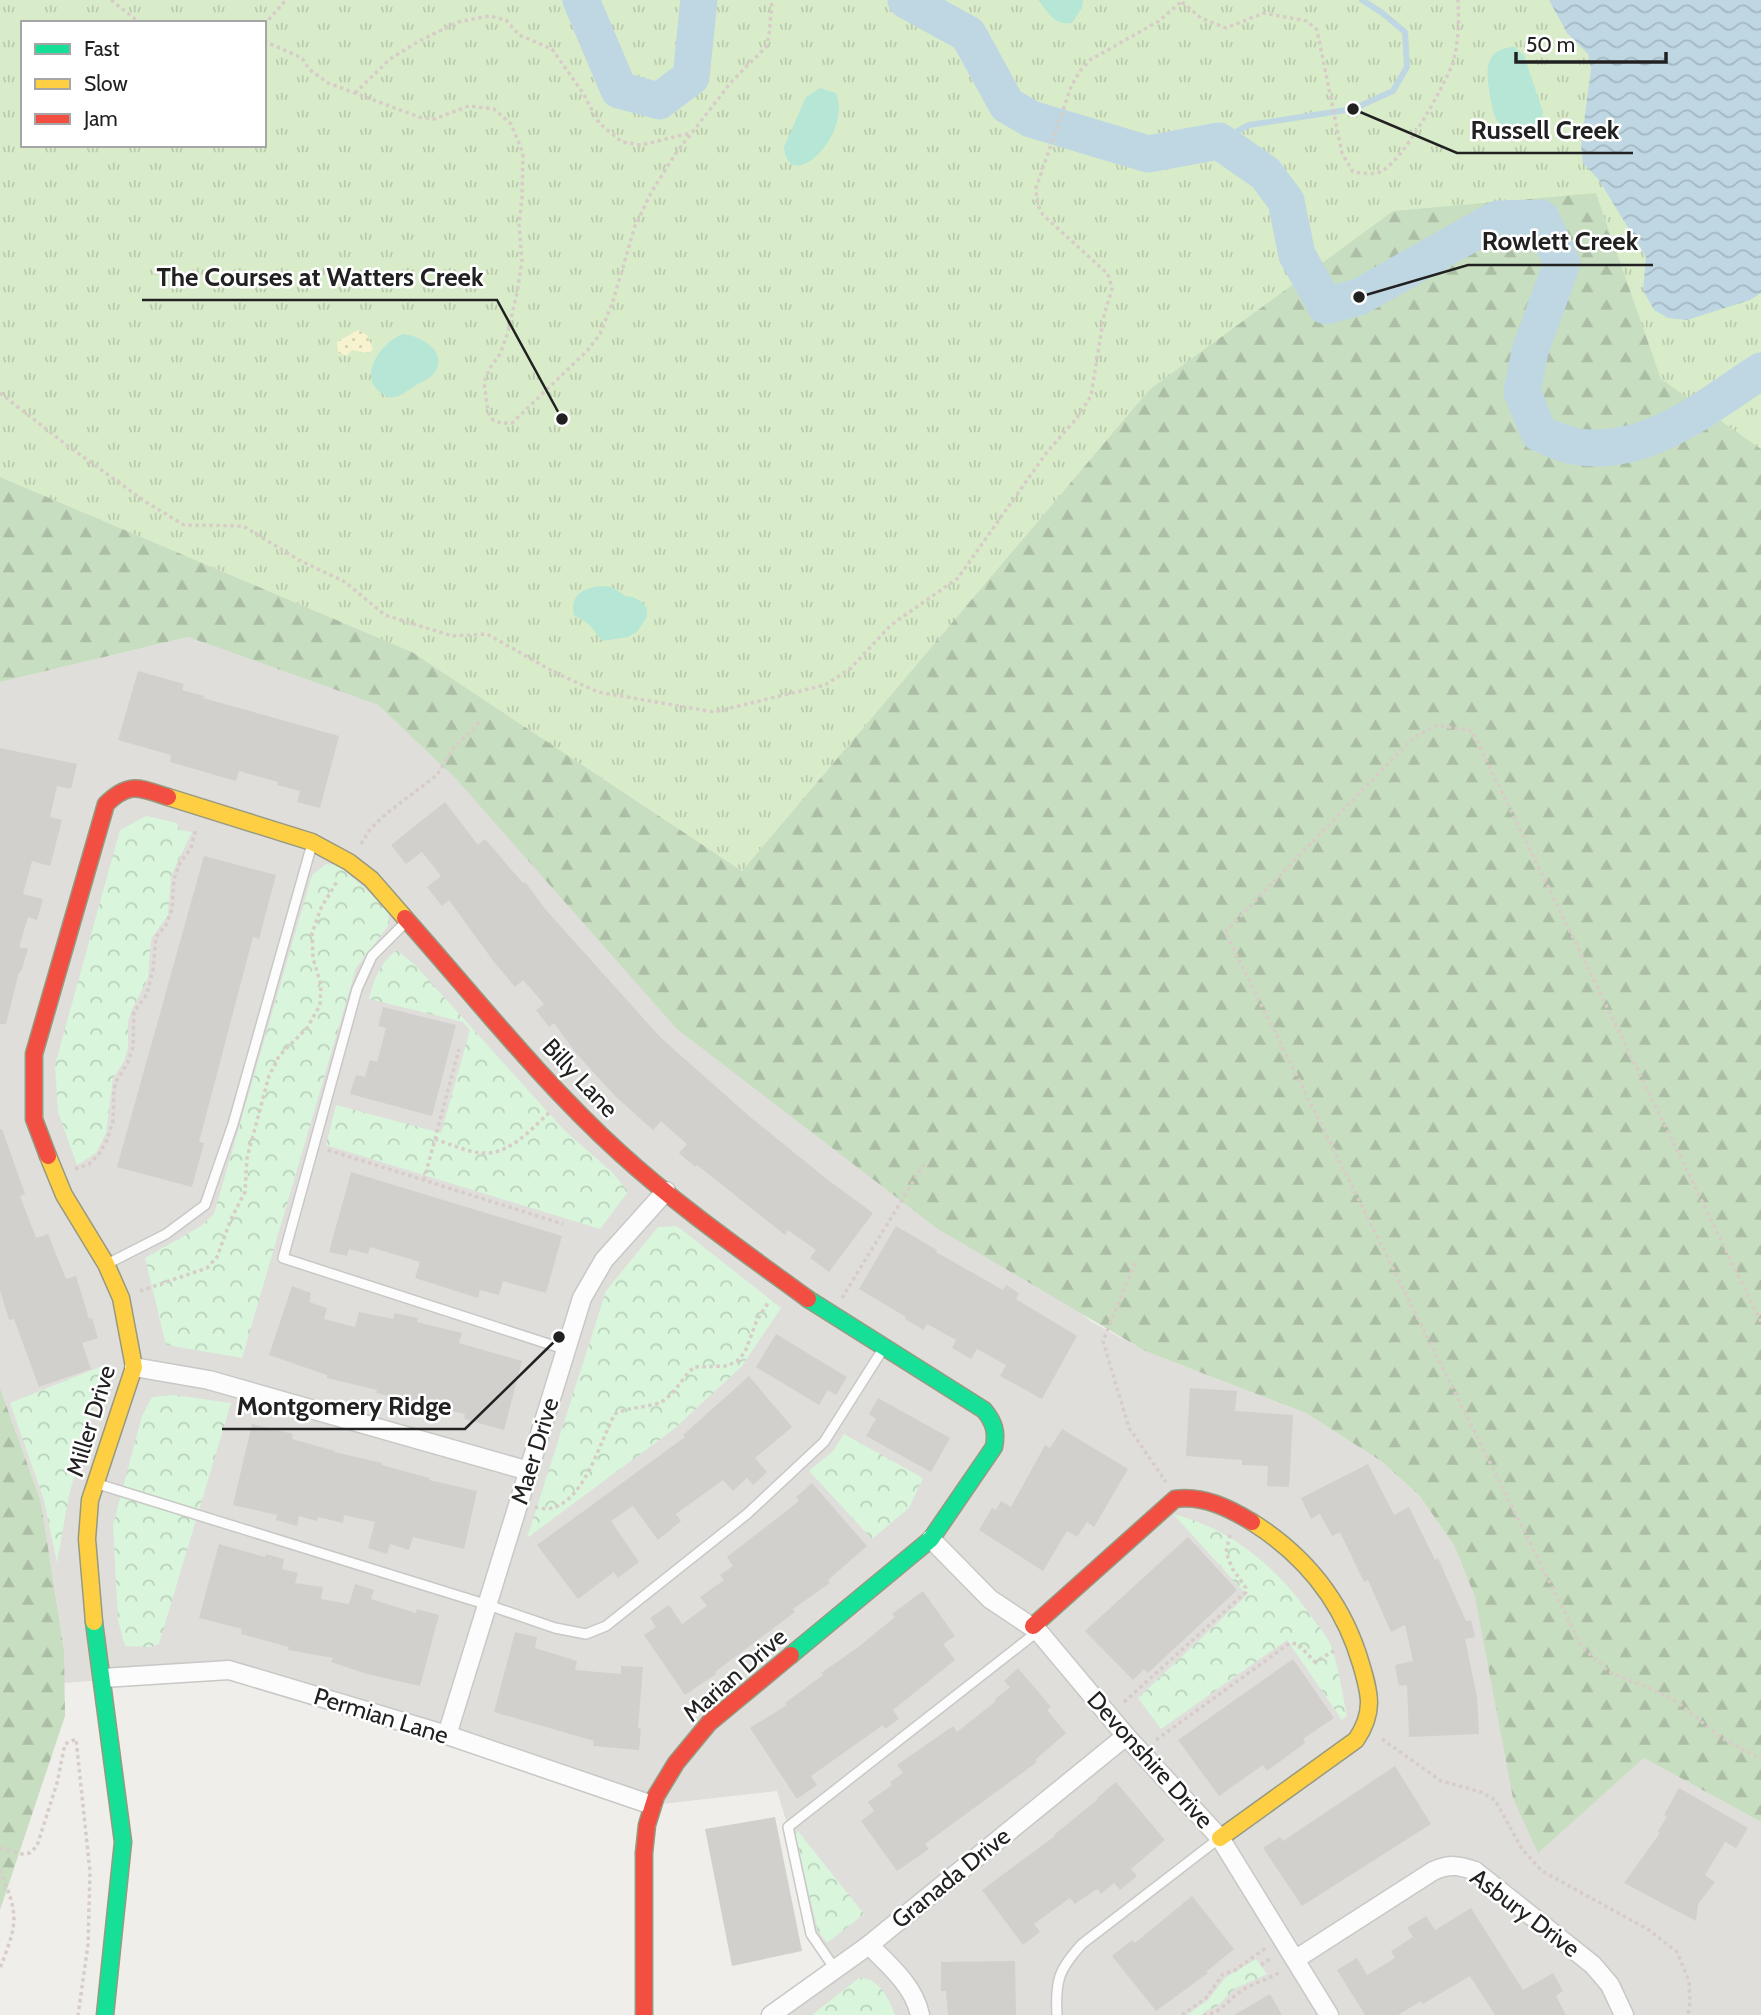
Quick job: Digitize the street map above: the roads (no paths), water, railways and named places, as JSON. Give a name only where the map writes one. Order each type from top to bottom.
[{"type":"street","name":"Billy Lane","points":[[121,790],[140,788],[312,842],[349,862],[372,879],[556,1090],[620,1153],[709,1227],[812,1301],[984,1410],[994,1421],[997,1435]]},
{"type":"street","name":"Miller Drive","points":[[105,2015],[123,1855],[94,1622],[87,1539],[90,1500],[134,1367],[121,1298],[106,1264],[64,1195],[34,1119],[34,1054],[106,804],[121,790]]},
{"type":"street","name":"Maer Drive","points":[[447,1735],[582,1298],[604,1260],[666,1191]]},
{"type":"street","points":[[134,1367],[209,1380],[529,1471]]},
{"type":"street","name":"Marian Drive","points":[[644,2015],[640,1953],[644,1850],[652,1805],[681,1757],[709,1723],[931,1539],[994,1447],[997,1435]]},
{"type":"street","points":[[1035,1628],[1175,1499],[1187,1496],[1224,1507],[1261,1527],[1305,1563],[1331,1595],[1348,1625],[1362,1667],[1370,1706],[1364,1729],[1356,1740],[1220,1838]]},
{"type":"street","name":"Devonshire Drive","points":[[931,1539],[990,1599],[1035,1628],[1126,1736],[1220,1838],[1329,2015]]},
{"type":"street","name":"Permian Lane","points":[[103,1678],[229,1671],[447,1735],[652,1805]]},
{"type":"street","name":"Granada Drive","points":[[771,2015],[869,1945],[1126,1736]]},
{"type":"street","name":"Asbury Drive","points":[[1296,1959],[1433,1871],[1444,1866],[1460,1865],[1475,1871],[1593,1965],[1610,1985],[1624,2015]]},
{"type":"street","points":[[869,1945],[900,1976],[920,2015]]},
{"type":"lane","points":[[106,1264],[166,1234],[205,1205],[233,1125],[312,842]]},
{"type":"lane","points":[[408,919],[372,956],[358,989],[283,1258],[567,1350]]},
{"type":"lane","points":[[96,1484],[555,1628],[586,1634],[606,1626],[747,1514],[824,1442],[884,1347]]},
{"type":"lane","points":[[835,1969],[811,1934],[788,1827],[1035,1628]]},
{"type":"lane","points":[[1057,2015],[1057,1979],[1065,1963],[1083,1944],[1220,1838]]},
{"type":"water","points":[[1549,0],[1761,0],[1761,293],[1750,300],[1687,320],[1668,318],[1654,310],[1643,290],[1646,257],[1599,180],[1583,163],[1581,145],[1591,69],[1588,54],[1567,33]]},
{"type":"waterway","points":[[581,0],[619,90],[659,101],[691,77],[699,0]]},
{"type":"waterway","points":[[906,0],[968,34],[1007,105],[1031,119],[1148,154],[1219,141],[1265,173],[1286,201],[1297,255],[1326,306],[1359,297],[1497,219],[1541,218],[1562,263],[1530,351],[1522,392],[1539,433],[1575,446],[1605,448],[1630,444],[1676,426],[1761,371]]},
{"type":"waterway","points":[[1219,141],[1249,125],[1353,109],[1393,91],[1407,67],[1405,32],[1362,0]]},
{"type":"place","name":"Russell Creek","points":[[1353,109]]},
{"type":"place","name":"Rowlett Creek","points":[[1359,297]]},
{"type":"place","name":"The Courses at Watters Creek","points":[[562,419]]},
{"type":"place","name":"Montgomery Ridge","points":[[559,1337]]}]
